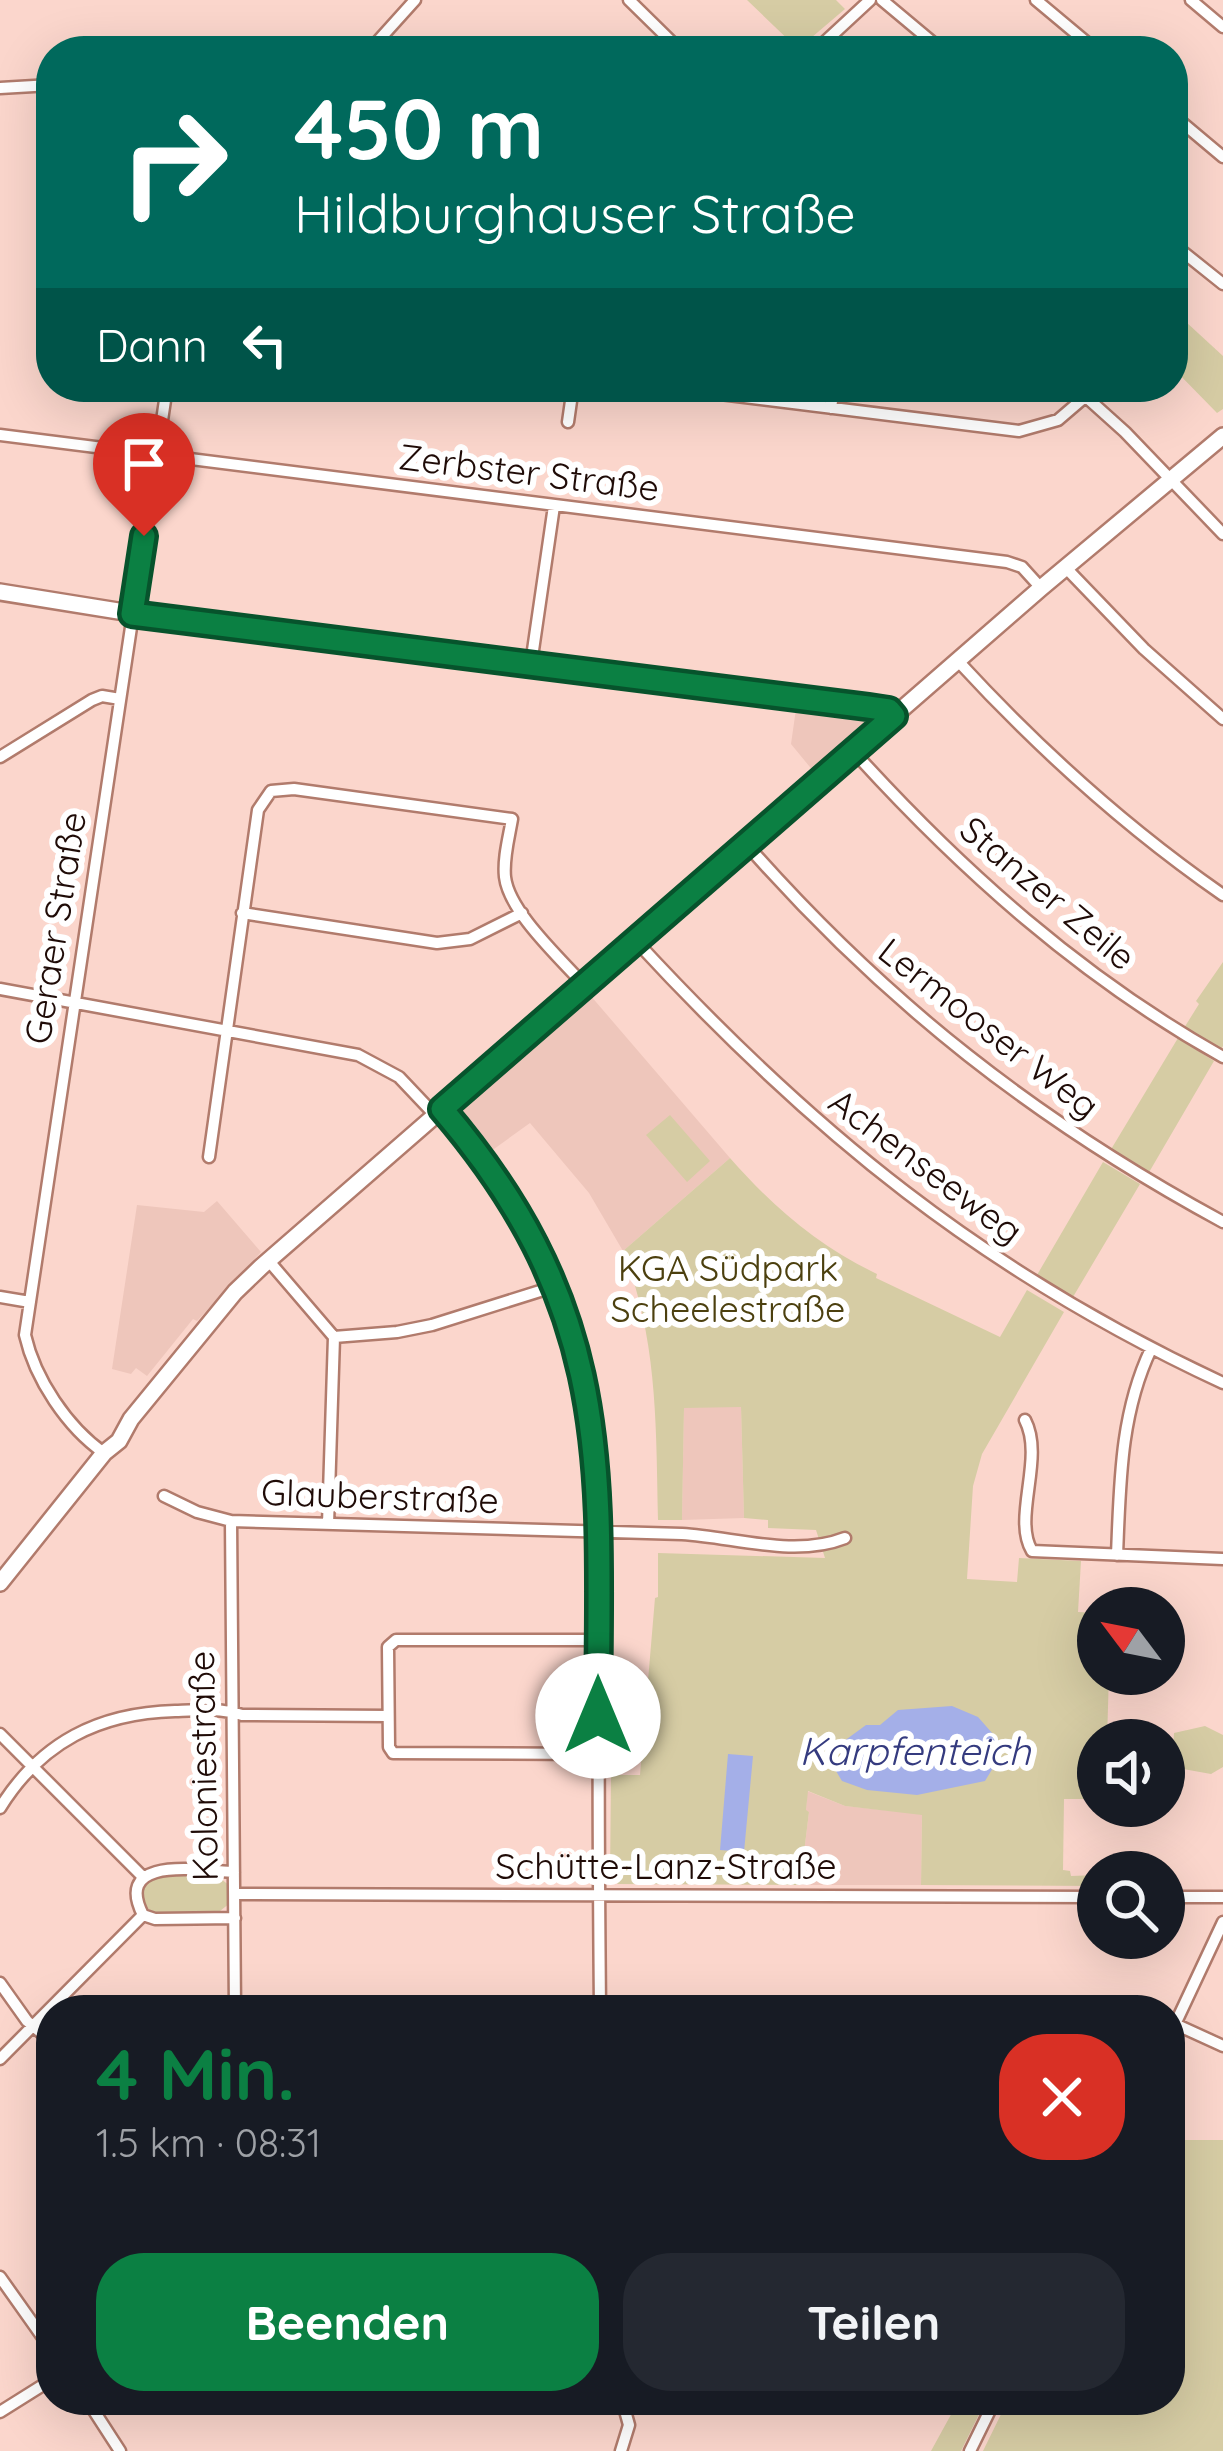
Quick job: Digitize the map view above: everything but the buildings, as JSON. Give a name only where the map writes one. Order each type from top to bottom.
[{"type":"main road","points":[[0,1583],[235,1292],[268,1260],[1223,436]]},
{"type":"main road","points":[[0,592],[132,614],[868,707],[889,710],[894,716]]},
{"type":"street","points":[[383,36],[416,0]]},
{"type":"street","points":[[629,0],[666,36]]},
{"type":"street","points":[[830,36],[869,0]]},
{"type":"street","points":[[882,0],[925,36]]},
{"type":"street","points":[[1036,0],[1078,36]]},
{"type":"street","points":[[1191,0],[1223,27]]},
{"type":"street","points":[[0,88],[36,86]]},
{"type":"street","points":[[1188,128],[1223,157]]},
{"type":"street","points":[[1188,256],[1223,284]]},
{"type":"street","name":"Geraer Straße","points":[[104,1453],[87,1441],[39,1377],[26,1335],[165,402]]},
{"type":"street","points":[[568,422],[571,402]]},
{"type":"street","points":[[783,402],[1019,431],[1058,420],[1073,402]]},
{"type":"street","points":[[831,408],[832,402]]},
{"type":"street","points":[[1091,402],[1223,533]]},
{"type":"street","name":"Zerbster Straße","points":[[0,435],[1007,562],[1022,567],[1042,588]]},
{"type":"street","points":[[531,664],[554,506]]},
{"type":"street","points":[[1066,568],[1144,650],[1223,719]]},
{"type":"street","points":[[958,662],[1090,793],[1223,895]]},
{"type":"street","points":[[0,757],[92,700],[102,696],[120,699]]},
{"type":"street","name":"Stanzer Zeile","points":[[854,752],[1000,899],[1120,992],[1223,1057]]},
{"type":"street","points":[[208,1157],[260,803],[276,789],[512,819],[505,878],[522,913],[584,985]]},
{"type":"street","name":"Lermooser Weg","points":[[747,845],[852,958],[969,1060],[1090,1146],[1223,1222]]},
{"type":"street","points":[[242,913],[437,943],[470,939],[522,913]]},
{"type":"street","name":"Achenseeweg","points":[[635,940],[724,1037],[879,1174],[1032,1282],[1151,1349],[1223,1383]]},
{"type":"street","points":[[0,989],[369,1060],[399,1077],[438,1112],[503,1187],[556,1286],[575,1339],[590,1397],[598,1460],[600,1995]]},
{"type":"street","points":[[268,1260],[334,1337],[328,1524]]},
{"type":"street","points":[[334,1337],[432,1325],[556,1286]]},
{"type":"street","points":[[0,1297],[30,1302]]},
{"type":"street","points":[[1117,1555],[1124,1434],[1151,1349]]},
{"type":"street","points":[[1025,1420],[1032,1444],[1029,1547],[1036,1553],[1223,1559]]},
{"type":"street","name":"Glauberstraße","points":[[164,1496],[231,1521],[704,1535],[728,1542],[786,1544],[824,1545],[845,1538]]},
{"type":"street","name":"Koloniestraße","points":[[231,1521],[235,1995]]},
{"type":"street","points":[[598,1754],[394,1753],[389,1750],[388,1647],[396,1640],[599,1640]]},
{"type":"street","points":[[0,1808],[32,1766],[68,1737],[117,1717],[168,1711],[388,1716]]},
{"type":"street","points":[[0,1734],[143,1877]]},
{"type":"street","points":[[143,1915],[136,1894],[143,1877],[157,1870],[234,1873]]},
{"type":"street","name":"Schütte-Lanz-Straße","points":[[235,1894],[1077,1897]]},
{"type":"street","points":[[1185,1897],[1223,1897]]},
{"type":"street","points":[[143,1915],[154,1919],[235,1918]]},
{"type":"street","points":[[64,1995],[143,1915]]},
{"type":"street","points":[[1185,2003],[1223,1922]]},
{"type":"street","points":[[0,1983],[36,2030]]},
{"type":"street","points":[[0,2059],[36,2024]]},
{"type":"street","points":[[1185,2033],[1223,2046]]},
{"type":"street","points":[[0,2277],[36,2328]]},
{"type":"street","points":[[0,2412],[36,2389]]},
{"type":"street","points":[[97,2415],[120,2451]]},
{"type":"street","points":[[621,2451],[629,2425],[626,2415]]},
{"type":"street","points":[[970,2451],[988,2415]]},
{"type":"shaded area","points":[[796,709],[869,718],[870,724],[814,772],[791,744]]},
{"type":"shaded area","points":[[590,995],[730,1158],[623,1251],[589,1193],[530,1123],[487,1154],[453,1113]]},
{"type":"shaded area","points":[[217,1201],[261,1252],[197,1321],[193,1319],[147,1376],[136,1368],[131,1374],[112,1369],[137,1205],[204,1212]]},
{"type":"shaded area","points":[[684,1407],[741,1407],[744,1518],[682,1520]]},
{"type":"shaded area","points":[[807,1791],[845,1806],[922,1814],[921,1885],[800,1885]]},
{"type":"green space","points":[[747,0],[836,0],[845,9],[813,36],[784,36]]},
{"type":"green space","points":[[1188,324],[1223,356],[1223,409],[1217,413],[1188,383]]},
{"type":"green space","points":[[1223,962],[1223,1046],[1221,1050],[1184,1028]]},
{"type":"green space","points":[[1178,1038],[1214,1061],[1148,1174],[1110,1151]]},
{"type":"green space","points":[[670,1115],[710,1161],[687,1182],[646,1135]]},
{"type":"green space","name":"KGA Südpark Scheelestraße","points":[[730,1158],[798,1224],[835,1251],[877,1274],[876,1278],[1000,1337],[1027,1290],[1064,1312],[982,1454],[973,1486],[967,1579],[1017,1582],[1019,1558],[1081,1561],[1077,1695],[1108,1695],[1108,1719],[1077,1719],[1077,1799],[1064,1799],[1063,1870],[1077,1876],[1077,1886],[921,1885],[922,1815],[845,1806],[808,1791],[800,1885],[618,1884],[610,1877],[611,1775],[640,1775],[658,1553],[825,1558],[816,1530],[768,1528],[768,1520],[744,1518],[741,1407],[684,1408],[682,1520],[658,1520],[649,1350],[623,1251]]},
{"type":"green space","points":[[1103,1162],[1140,1184],[1073,1297],[1037,1275]]},
{"type":"green space","points":[[1205,1726],[1223,1735],[1223,1767],[1211,1774],[1185,1769],[1185,1731]]},
{"type":"green space","points":[[158,1875],[216,1875],[230,1886],[230,1903],[215,1915],[156,1914],[146,1907],[143,1892]]},
{"type":"green space","points":[[1185,2140],[1223,2140],[1223,2451],[983,2451],[1001,2415],[1185,2415]]},
{"type":"green space","points":[[951,2415],[979,2415],[961,2451],[931,2451]]},
{"type":"water","name":"Karpfenteich","points":[[952,1706],[978,1717],[1000,1742],[999,1758],[985,1781],[917,1795],[867,1790],[842,1781],[836,1771],[841,1767],[840,1744],[866,1725],[880,1725],[898,1710]]},
{"type":"water","points":[[728,1754],[753,1756],[744,1852],[720,1850]]},
{"type":"route","points":[[144,536],[132,614],[868,707],[889,710],[894,716],[442,1109],[503,1187],[547,1265],[575,1339],[590,1397],[599,1489],[598,1716]]}]
